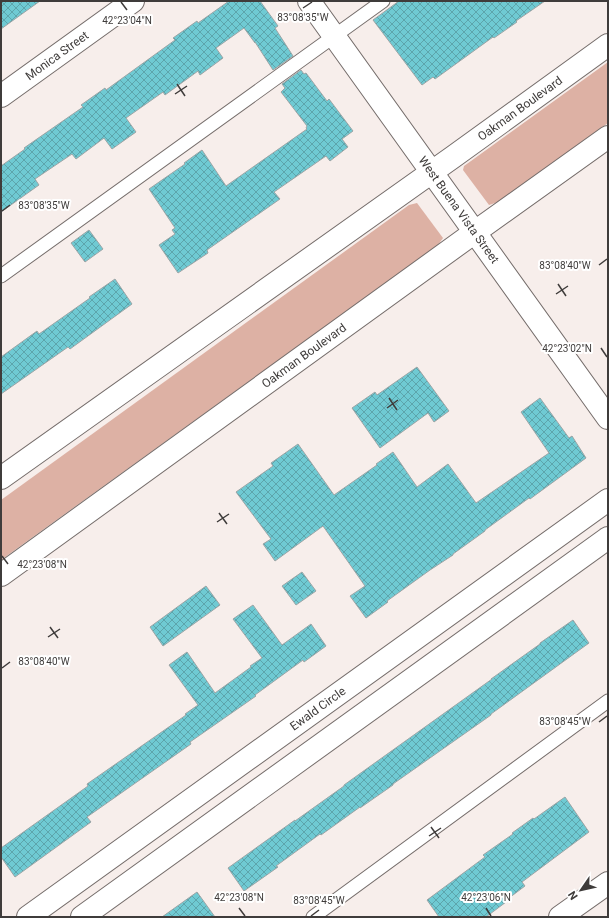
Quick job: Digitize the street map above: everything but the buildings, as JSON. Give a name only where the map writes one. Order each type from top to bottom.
[{"type":"street","name":"Monica Street","points":[[1,96],[133,1]]},
{"type":"street","name":"West Buena Vista Street","points":[[309,1],[608,418]]},
{"type":"street","name":"Oakman Boulevard","points":[[1,478],[608,45]]},
{"type":"street","name":"Oakman Boulevard","points":[[1,576],[608,137]]},
{"type":"street","name":"Ewald Circle","points":[[28,917],[608,500]]},
{"type":"street","points":[[82,917],[608,538]]},
{"type":"street","points":[[560,917],[608,883]]},
{"type":"lane","points":[[1,276],[383,1]]},
{"type":"lane","points":[[313,917],[608,701]]},
{"type":"shaded area","points":[[608,62],[608,123],[498,202],[489,205],[463,170],[464,166]]},
{"type":"shaded area","points":[[417,203],[443,238],[438,245],[1,560],[1,500],[409,205]]}]
